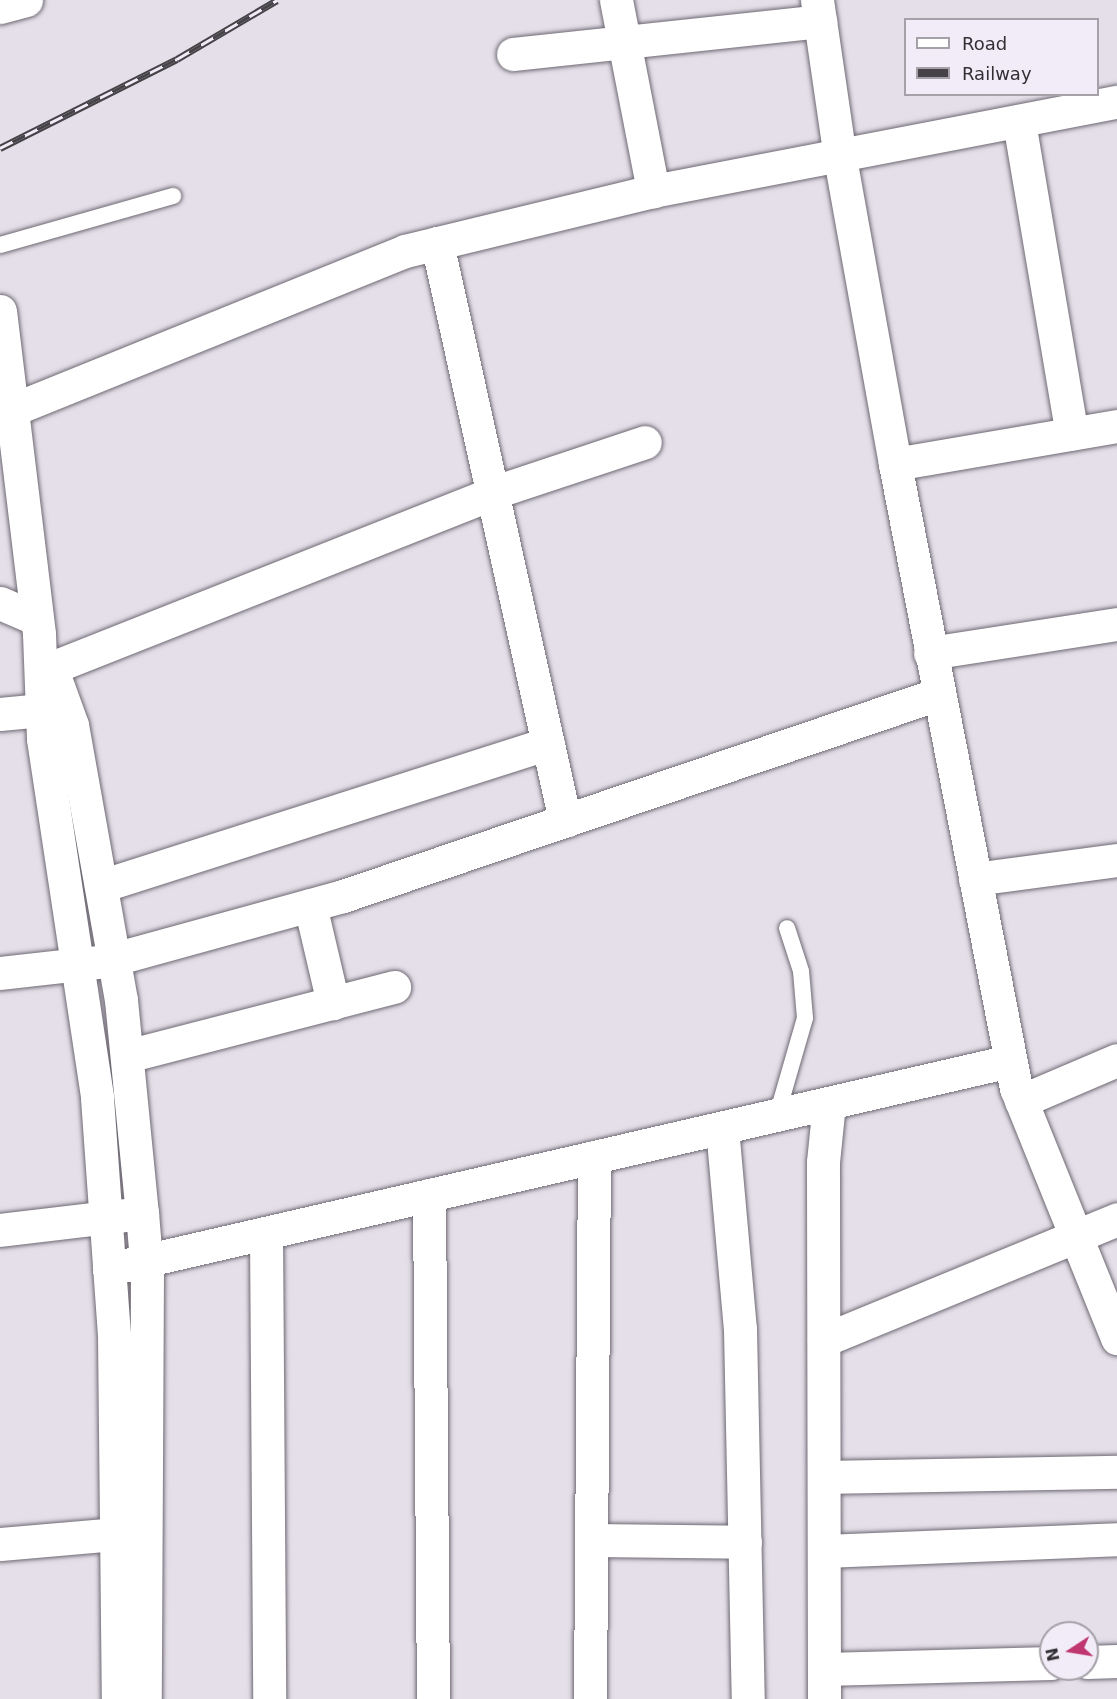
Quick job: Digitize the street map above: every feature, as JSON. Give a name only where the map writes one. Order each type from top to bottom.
[{"type":"street","points":[[0,7],[26,0]]},
{"type":"street","points":[[616,0],[653,191]]},
{"type":"street","points":[[513,54],[623,42],[819,10],[840,158],[894,464],[1010,1061],[1021,1101],[1117,1338]]},
{"type":"street","points":[[14,409],[405,251],[653,191],[840,158],[1117,102]]},
{"type":"street","points":[[1018,122],[1072,434]]},
{"type":"street","points":[[437,243],[565,820]]},
{"type":"street","points":[[0,311],[14,409],[38,627],[42,710],[97,1098],[114,1334],[117,1699]]},
{"type":"street","points":[[894,464],[1117,426]]},
{"type":"street","points":[[51,668],[492,493],[645,442]]},
{"type":"street","points":[[0,603],[38,627],[72,724],[114,959],[127,1056],[146,1261],[144,1699]]},
{"type":"street","points":[[930,653],[1117,624]]},
{"type":"street","points":[[0,973],[114,959],[310,905],[938,694]]},
{"type":"street","points":[[0,714],[42,710]]},
{"type":"street","points":[[101,886],[548,744]]},
{"type":"street","points":[[975,879],[1117,860]]},
{"type":"street","points":[[310,905],[333,1003]]},
{"type":"street","points":[[127,1056],[394,987]]},
{"type":"street","points":[[1021,1101],[1117,1060]]},
{"type":"street","points":[[109,1269],[1010,1061]]},
{"type":"street","points":[[829,1103],[823,1162],[824,1684],[1039,1664]]},
{"type":"street","points":[[722,1128],[740,1329],[748,1699]]},
{"type":"street","points":[[590,1699],[594,1157]]},
{"type":"street","points":[[429,1195],[433,1699]]},
{"type":"street","points":[[0,1230],[142,1213]]},
{"type":"street","points":[[824,1340],[1117,1219]]},
{"type":"street","points":[[266,1233],[269,1699]]},
{"type":"street","points":[[824,1477],[1117,1472]]},
{"type":"street","points":[[0,1544],[116,1534]]},
{"type":"street","points":[[824,1551],[1117,1539]]},
{"type":"street","points":[[592,1540],[745,1542]]},
{"type":"street","points":[[1099,1662],[1117,1661]]},
{"type":"lane","points":[[0,245],[172,196]]},
{"type":"lane","points":[[777,1115],[805,1018],[801,971],[787,928]]},
{"type":"railway","points":[[0,148],[177,59],[277,0]]}]
